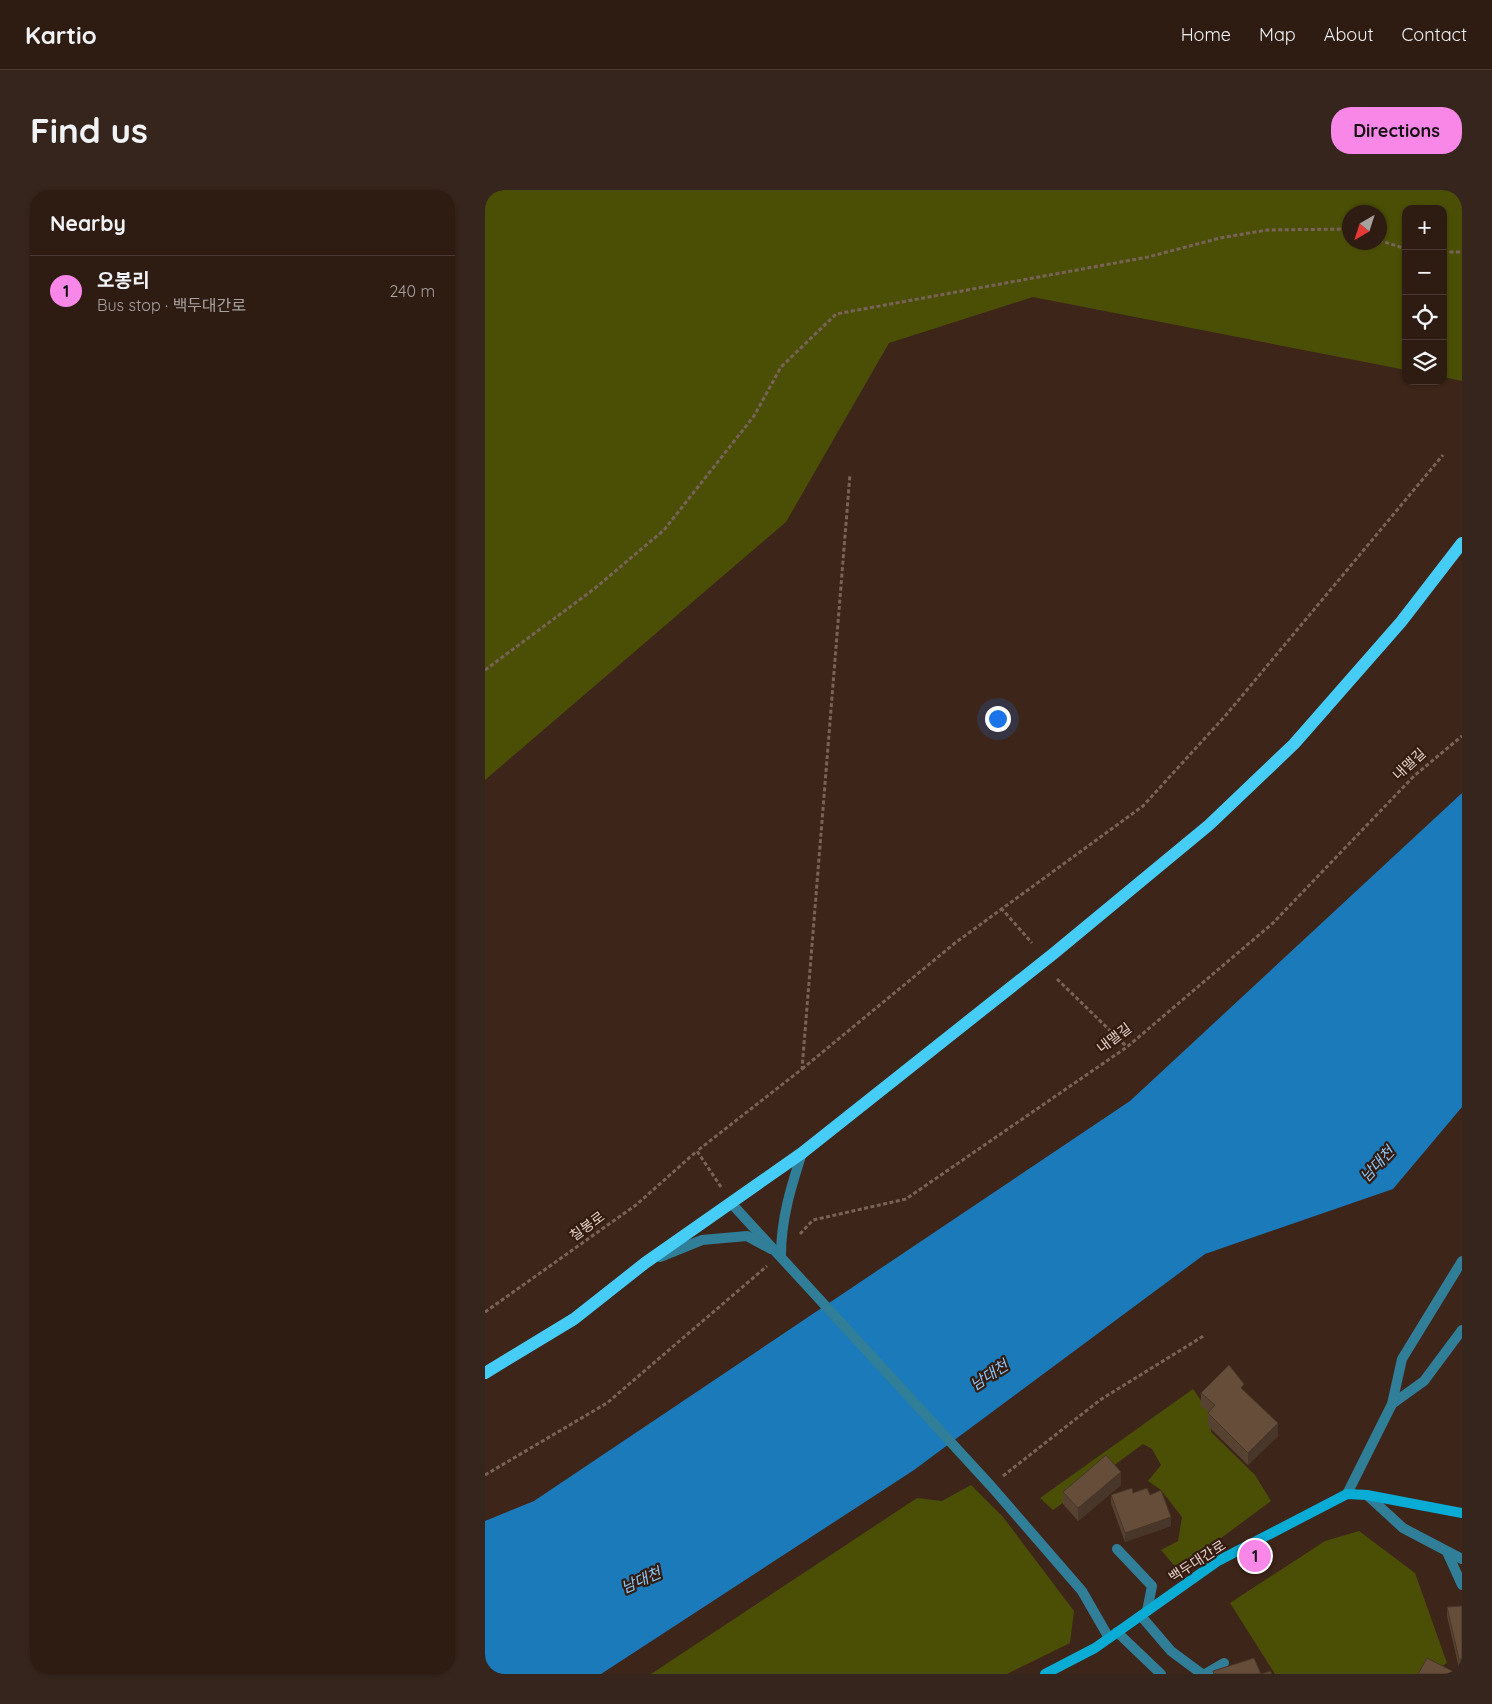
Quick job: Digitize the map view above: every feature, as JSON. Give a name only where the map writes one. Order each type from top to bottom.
[{"type":"main road","points":[[485,1373],[574,1319],[645,1263],[802,1153],[1053,954],[1209,825],[1294,744],[1401,622],[1462,542]]},
{"type":"main road","points":[[1347,1494],[1367,1495],[1462,1513]]},
{"type":"main road","name":"백두대간로","points":[[1045,1674],[1113,1635],[1218,1562],[1347,1494]]},
{"type":"street","points":[[781,1255],[781,1227],[789,1193],[802,1153]]},
{"type":"street","points":[[731,1202],[991,1486],[1082,1591],[1113,1635],[1161,1674]]},
{"type":"street","points":[[645,1263],[702,1240],[747,1236],[781,1255]]},
{"type":"street","points":[[1347,1494],[1391,1404],[1403,1360],[1462,1261]]},
{"type":"street","points":[[1391,1404],[1424,1380],[1462,1330]]},
{"type":"street","points":[[1367,1495],[1403,1528],[1462,1559]]},
{"type":"street","points":[[1117,1549],[1152,1586],[1144,1613],[1171,1651],[1203,1674],[1224,1663]]},
{"type":"street","points":[[1447,1552],[1462,1585]]},
{"type":"path","points":[[485,670],[594,589],[664,530],[754,416],[781,367],[836,314],[1148,257],[1220,238],[1267,230],[1342,230]]},
{"type":"path","points":[[1387,243],[1402,248]]},
{"type":"path","points":[[1447,252],[1462,252]]},
{"type":"path","name":"칠봉로","points":[[485,1312],[636,1204],[697,1151],[802,1069],[1001,908],[1143,806],[1226,715],[1443,455]]},
{"type":"path","points":[[802,1069],[850,474]]},
{"type":"path","name":"내맬길","points":[[485,1474],[607,1403],[781,1255],[813,1220],[906,1199],[1127,1047],[1273,923],[1414,776],[1462,736]]},
{"type":"path","points":[[1001,908],[1032,943]]},
{"type":"path","points":[[1057,979],[1127,1047]]},
{"type":"path","points":[[697,1151],[731,1202]]},
{"type":"path","points":[[991,1486],[1100,1400],[1205,1335]]},
{"type":"shaded area","points":[[485,190],[1462,190],[1462,381],[1447,378],[1447,205],[1402,205],[1402,369],[1033,297],[889,343],[786,522],[485,780]]},
{"type":"shaded area","points":[[1193,1389],[1211,1415],[1211,1432],[1255,1475],[1271,1501],[1178,1570],[1161,1550],[1178,1541],[1182,1517],[1161,1490],[1148,1481],[1161,1465],[1152,1449],[1143,1444],[1053,1510],[1040,1498]]},
{"type":"shaded area","points":[[971,1485],[1003,1517],[1074,1611],[1070,1643],[1007,1674],[651,1674],[917,1498],[942,1501]]},
{"type":"shaded area","points":[[1359,1531],[1415,1573],[1447,1663],[1430,1674],[1275,1674],[1230,1603],[1325,1541]]},
{"type":"water","name":"남대천","points":[[1462,793],[1462,1107],[1393,1189],[1205,1254],[914,1470],[601,1674],[485,1674],[485,1521],[534,1501],[1130,1101]]},
{"type":"building","points":[[1229,1365],[1244,1384],[1241,1388],[1278,1423],[1248,1453],[1208,1413],[1215,1405],[1201,1393]]},
{"type":"building","points":[[1106,1455],[1121,1472],[1078,1508],[1063,1492]]},
{"type":"building","points":[[1132,1488],[1133,1493],[1147,1488],[1150,1495],[1161,1490],[1171,1517],[1125,1533],[1111,1495]]},
{"type":"building","points":[[1462,1606],[1462,1659],[1459,1659],[1447,1607]]},
{"type":"building","points":[[1254,1658],[1261,1674],[1214,1674],[1213,1671]]},
{"type":"building","points":[[1427,1658],[1458,1674],[1418,1674]]},
{"type":"building","points":[[1270,1671],[1272,1674],[1261,1674]]},
{"type":"place","name":"오봉리","points":[[1255,1556]]}]
